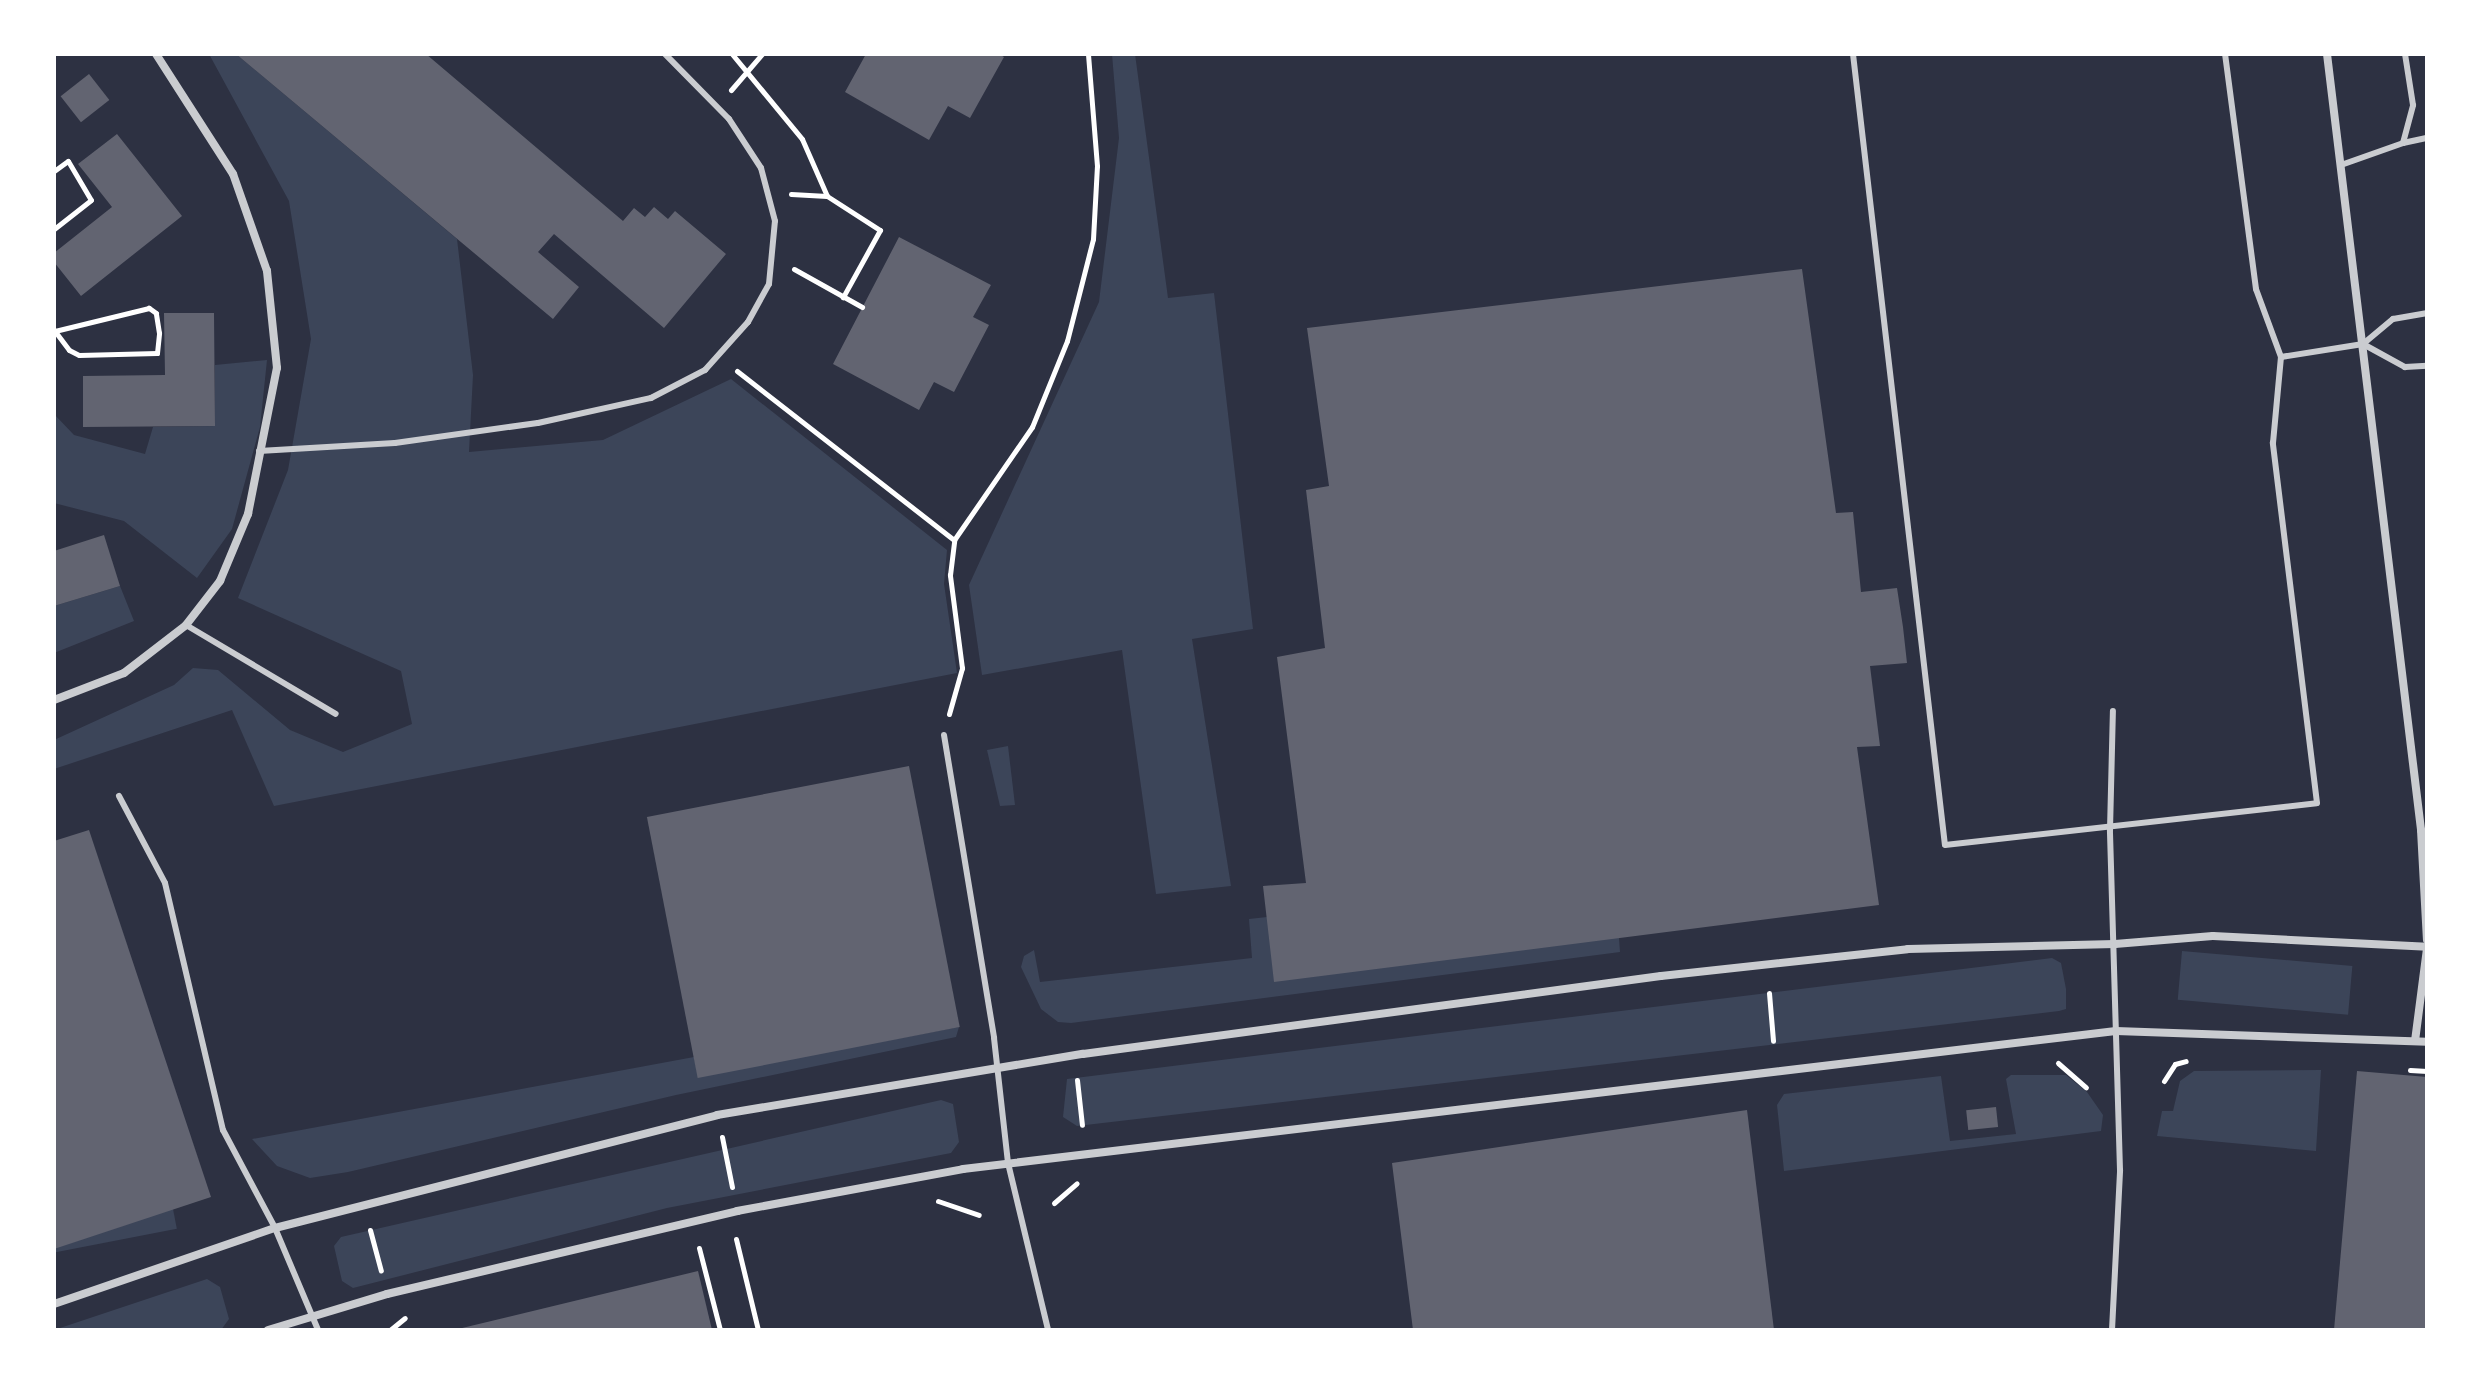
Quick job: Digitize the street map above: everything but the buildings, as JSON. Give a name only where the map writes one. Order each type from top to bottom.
[{"type":"street","points":[[54,700],[124,673],[186,625],[225,567],[248,514],[277,368],[267,271],[233,174],[156,54]]},
{"type":"street","points":[[2327,54],[2421,830],[2427,940]]},
{"type":"street","points":[[54,1304],[275,1228],[717,1115],[999,1071],[1083,1054],[1661,976],[1908,949],[2115,944],[2213,936],[2427,948],[2415,1041]]},
{"type":"street","points":[[268,1330],[313,1316],[737,1211],[1008,1163],[2116,1031],[2427,1042]]},
{"type":"lane","points":[[259,451],[395,443],[538,423],[651,398],[705,370],[748,322],[769,284],[775,221],[761,168],[716,105],[665,54]]},
{"type":"lane","points":[[1853,54],[1945,845],[2110,830],[2317,803],[2273,443],[2281,357],[2256,289],[2225,54]]},
{"type":"lane","points":[[2403,143],[2413,105],[2405,54]]},
{"type":"lane","points":[[2341,165],[2403,143],[2427,138]]},
{"type":"lane","points":[[2281,357],[2363,344],[2393,319],[2427,313]]},
{"type":"lane","points":[[2363,344],[2405,367],[2427,366]]},
{"type":"lane","points":[[186,625],[336,714]]},
{"type":"lane","points":[[2112,1330],[2120,1170],[2110,830],[2113,711]]},
{"type":"lane","points":[[944,735],[999,1071],[1008,1163],[1048,1330]]},
{"type":"lane","points":[[119,796],[165,883],[223,1130],[275,1228],[318,1330]]},
{"type":"path","points":[[732,54],[802,139],[827,196]]},
{"type":"path","points":[[716,105],[762,54]]},
{"type":"path","points":[[944,735],[962,668],[950,575],[954,540],[1032,427],[1067,341],[1093,239],[1097,151],[1088,54]]},
{"type":"path","points":[[54,171],[68,161],[91,200],[54,229]]},
{"type":"path","points":[[767,193],[827,196],[880,230],[843,297]]},
{"type":"path","points":[[772,255],[862,307]]},
{"type":"path","points":[[149,308],[156,313],[159,333],[157,353],[79,355],[54,330],[149,308]]},
{"type":"path","points":[[718,356],[954,540]]},
{"type":"path","points":[[1769,993],[1773,1041]]},
{"type":"path","points":[[1077,1079],[1082,1125]]},
{"type":"path","points":[[722,1137],[732,1187]]},
{"type":"path","points":[[933,1201],[979,1215]]},
{"type":"path","points":[[370,1229],[383,1279]]},
{"type":"path","points":[[724,1242],[740,1238],[758,1330]]},
{"type":"path","points":[[685,1251],[712,1245]]},
{"type":"path","points":[[699,1248],[720,1330]]},
{"type":"path","points":[[390,1330],[417,1316]]},
{"type":"shaded area","points":[[209,54],[236,54],[457,239],[473,375],[469,452],[603,440],[731,379],[947,550],[944,584],[957,673],[274,806],[232,710],[54,769],[54,740],[174,685],[193,668],[218,670],[290,730],[343,752],[412,724],[401,671],[238,598],[288,470],[311,339],[289,201]]},
{"type":"shaded area","points":[[1112,54],[1135,54],[1168,298],[1214,293],[1253,629],[1192,639],[1231,886],[1156,894],[1122,650],[982,675],[969,585],[1099,302],[1119,138]]},
{"type":"shaded area","points":[[267,360],[260,427],[232,529],[197,578],[124,521],[54,503],[54,414],[74,435],[145,454],[153,427],[215,426],[215,365]]},
{"type":"shaded area","points":[[120,586],[134,621],[54,653],[54,606]]},
{"type":"shaded area","points":[[1008,746],[1015,805],[1000,806],[987,750]]},
{"type":"shaded area","points":[[1267,917],[1619,938],[1620,952],[1071,1023],[1058,1022],[1041,1009],[1021,967],[1024,956],[1034,950],[1040,982],[1252,958],[1249,919]]},
{"type":"shaded area","points":[[2182,951],[2352,966],[2348,1015],[2178,1000]]},
{"type":"shaded area","points":[[2052,958],[2061,963],[2066,989],[2066,1009],[2059,1011],[1077,1126],[1063,1117],[1067,1079]]},
{"type":"shaded area","points":[[959,1027],[956,1037],[676,1095],[348,1172],[310,1178],[277,1166],[252,1139],[694,1057],[698,1076]]},
{"type":"shaded area","points":[[2321,1070],[2316,1151],[2157,1136],[2162,1111],[2173,1111],[2180,1081],[2194,1071]]},
{"type":"shaded area","points":[[2011,1075],[2066,1075],[2087,1092],[2103,1115],[2101,1131],[1784,1171],[1777,1105],[1784,1094],[1941,1076],[1950,1141],[2016,1134],[2006,1079]]},
{"type":"shaded area","points":[[941,1100],[953,1104],[959,1142],[951,1153],[667,1208],[353,1288],[342,1281],[334,1246],[341,1237]]},
{"type":"shaded area","points":[[173,1209],[177,1229],[54,1253],[54,1232]]},
{"type":"shaded area","points":[[207,1279],[220,1287],[229,1319],[221,1330],[54,1330]]}]
